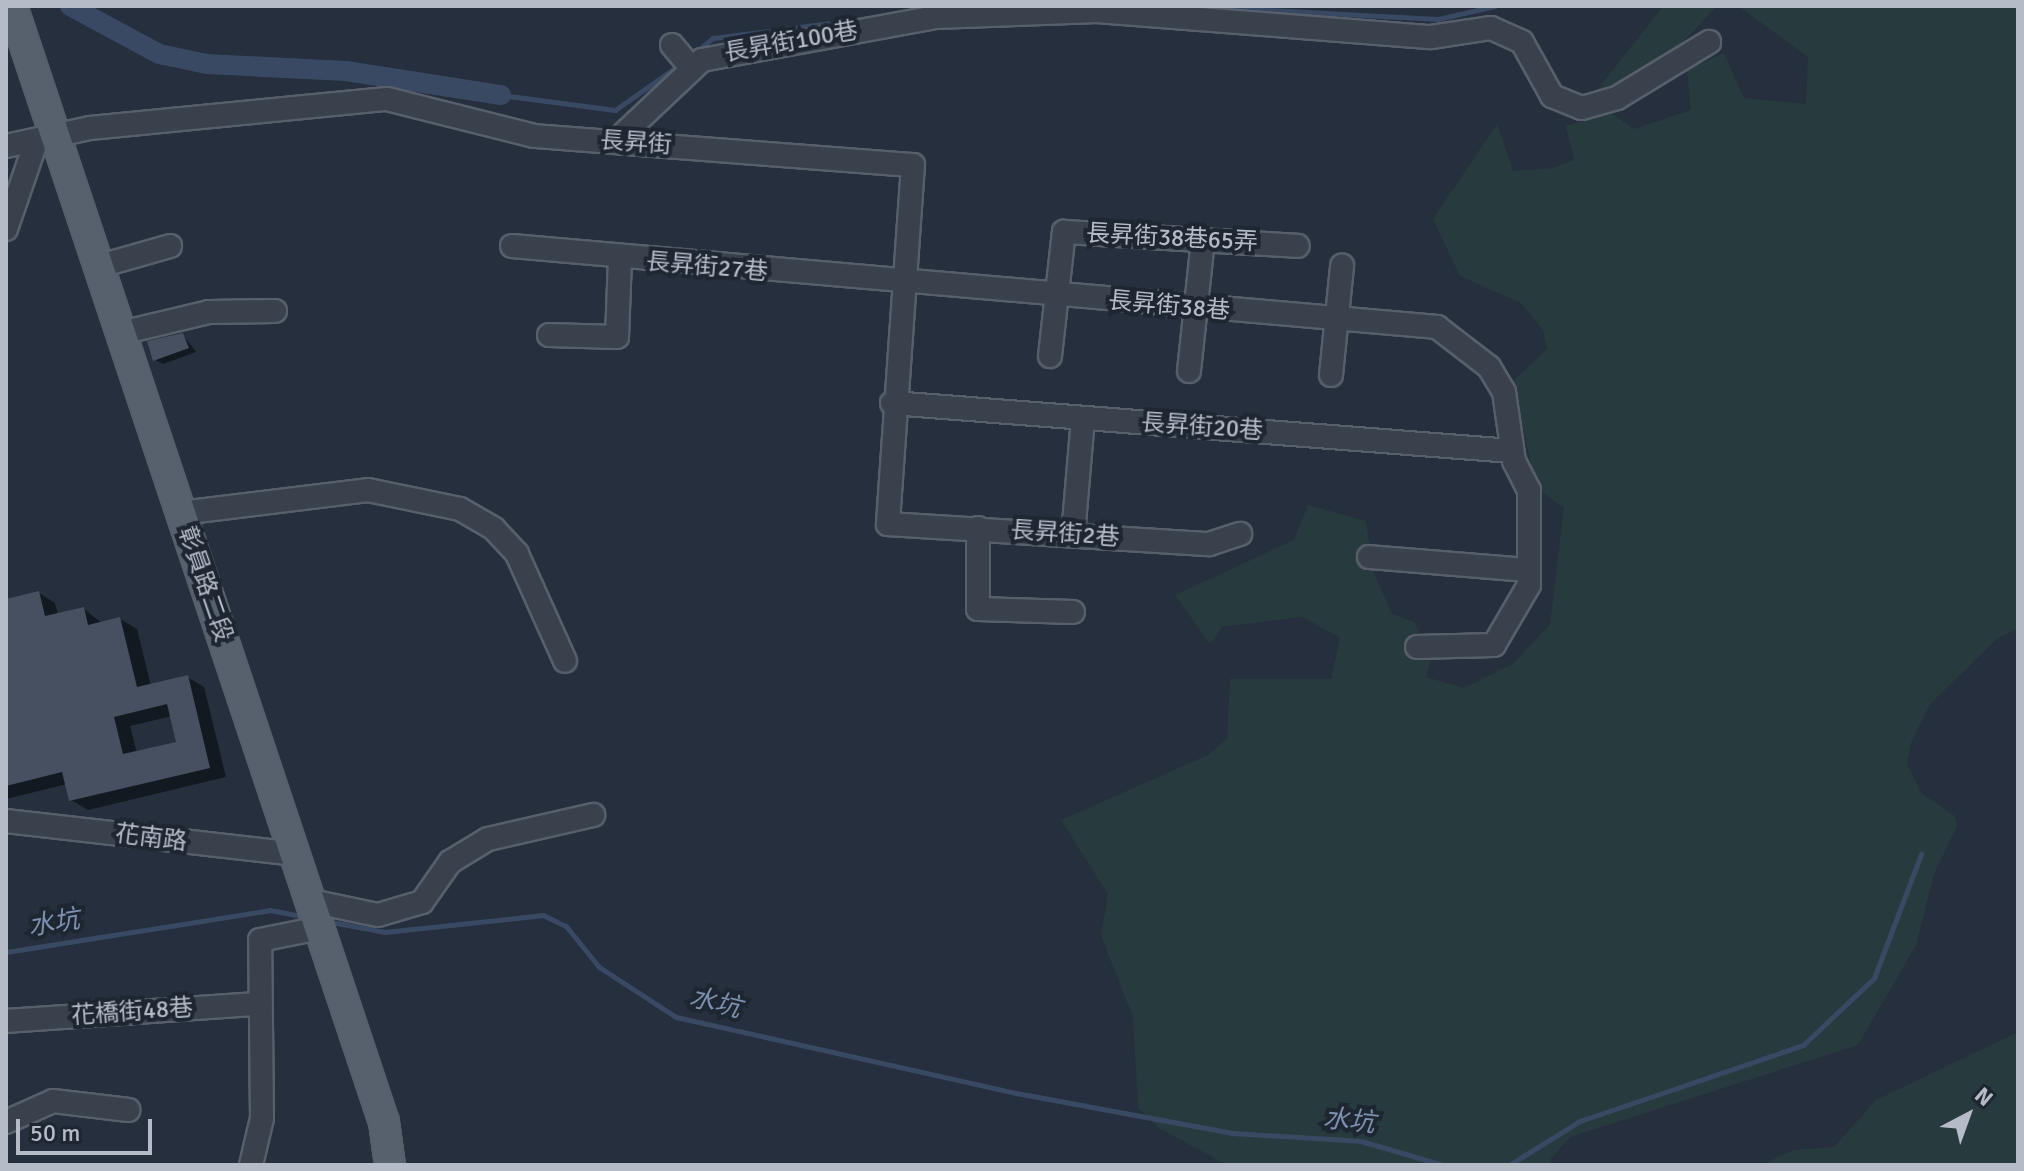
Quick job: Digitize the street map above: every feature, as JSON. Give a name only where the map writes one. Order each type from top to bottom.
[{"type":"main road","name":"彰員路二段","points":[[12,6],[45,140],[100,266],[384,1122],[390,1165]]},
{"type":"street","name":"長昇街100巷","points":[[616,141],[692,69],[742,48],[936,17],[1189,11],[1431,37],[1491,28],[1522,42],[1552,96],[1582,108],[1617,98],[1709,42]]},
{"type":"street","points":[[672,45],[692,69]]},
{"type":"street","name":"長昇街","points":[[6,146],[90,128],[387,99],[534,136],[913,165],[892,403],[888,524]]},
{"type":"street","points":[[6,229],[45,140]]},
{"type":"street","name":"長昇街38巷65弄","points":[[1057,297],[1064,232],[1298,246]]},
{"type":"street","points":[[1189,371],[1199,308],[1203,240]]},
{"type":"street","points":[[100,266],[170,246]]},
{"type":"street","name":"長昇街27巷","points":[[512,246],[620,259],[901,284]]},
{"type":"street","points":[[549,335],[617,337],[620,259]]},
{"type":"street","points":[[1331,375],[1340,319],[1342,266]]},
{"type":"street","name":"長昇街38巷","points":[[901,284],[1437,327],[1489,367],[1504,392],[1511,451]]},
{"type":"street","points":[[1050,356],[1057,297]]},
{"type":"street","points":[[121,333],[209,312],[275,311]]},
{"type":"street","name":"長昇街20巷","points":[[892,403],[1511,451]]},
{"type":"street","points":[[1073,535],[1083,418]]},
{"type":"street","points":[[1417,647],[1494,645],[1514,618],[1528,570],[1529,490],[1511,451]]},
{"type":"street","points":[[181,513],[368,490],[460,509],[517,554],[565,661]]},
{"type":"street","name":"長昇街2巷","points":[[888,524],[1209,544],[1240,534]]},
{"type":"street","points":[[978,528],[978,609],[1073,612]]},
{"type":"street","points":[[1369,557],[1528,570]]},
{"type":"street","points":[[251,1165],[263,1088],[265,1030],[257,1004],[260,940],[316,915],[378,915],[422,902],[450,862],[488,839],[593,815]]},
{"type":"street","name":"花南路","points":[[6,821],[296,854]]},
{"type":"street","name":"花橋街48巷","points":[[6,1021],[257,1004]]},
{"type":"street","points":[[6,1122],[53,1101],[128,1110]]},
{"type":"green space","points":[[1663,6],[1717,6],[1649,78],[1590,99]]},
{"type":"green space","points":[[1738,6],[2018,6],[2018,628],[1997,639],[1930,704],[1911,743],[1907,764],[1921,793],[1955,816],[1957,826],[1934,874],[1916,945],[1858,1045],[1570,1137],[1550,1160],[1554,1165],[1227,1165],[1159,1128],[1138,1108],[1133,1017],[1101,936],[1108,894],[1061,820],[1208,755],[1227,739],[1230,679],[1331,679],[1340,638],[1303,617],[1222,627],[1210,644],[1175,595],[1294,540],[1308,505],[1366,521],[1373,571],[1392,614],[1414,622],[1432,657],[1426,677],[1464,688],[1514,663],[1550,624],[1564,508],[1537,488],[1512,382],[1547,349],[1543,330],[1521,303],[1460,276],[1433,219],[1497,124],[1513,171],[1553,168],[1574,160],[1566,126],[1611,113],[1634,129],[1691,110],[1687,70],[1724,53],[1744,98],[1806,104],[1808,57]]},
{"type":"green space","points":[[2018,1032],[2018,1165],[1762,1165],[1793,1150],[1834,1147],[1876,1100]]},
{"type":"building","points":[[183,333],[189,348],[153,361],[147,341]]},
{"type":"building","points":[[39,591],[45,616],[84,607],[88,625],[120,617],[137,687],[188,675],[210,768],[69,801],[62,772],[6,786],[6,599]],"holes":[[[167,704],[176,742],[123,754],[114,717]]]},
{"type":"waterway","points":[[70,6],[159,54],[207,64],[346,71],[501,95]]},
{"type":"waterway","points":[[1197,6],[1438,19],[1495,6]]},
{"type":"waterway","points":[[693,54],[713,38],[884,16]]},
{"type":"waterway","points":[[501,95],[615,110],[679,65]]},
{"type":"waterway","name":"水坑","points":[[1509,1165],[1580,1121],[1803,1045],[1874,978],[1921,854]]},
{"type":"waterway","name":"水坑","points":[[6,952],[270,910],[305,917]]},
{"type":"waterway","name":"水坑","points":[[326,921],[385,932],[543,915],[566,926],[599,967],[676,1017],[1011,1092],[1232,1133],[1361,1141],[1443,1165]]}]
